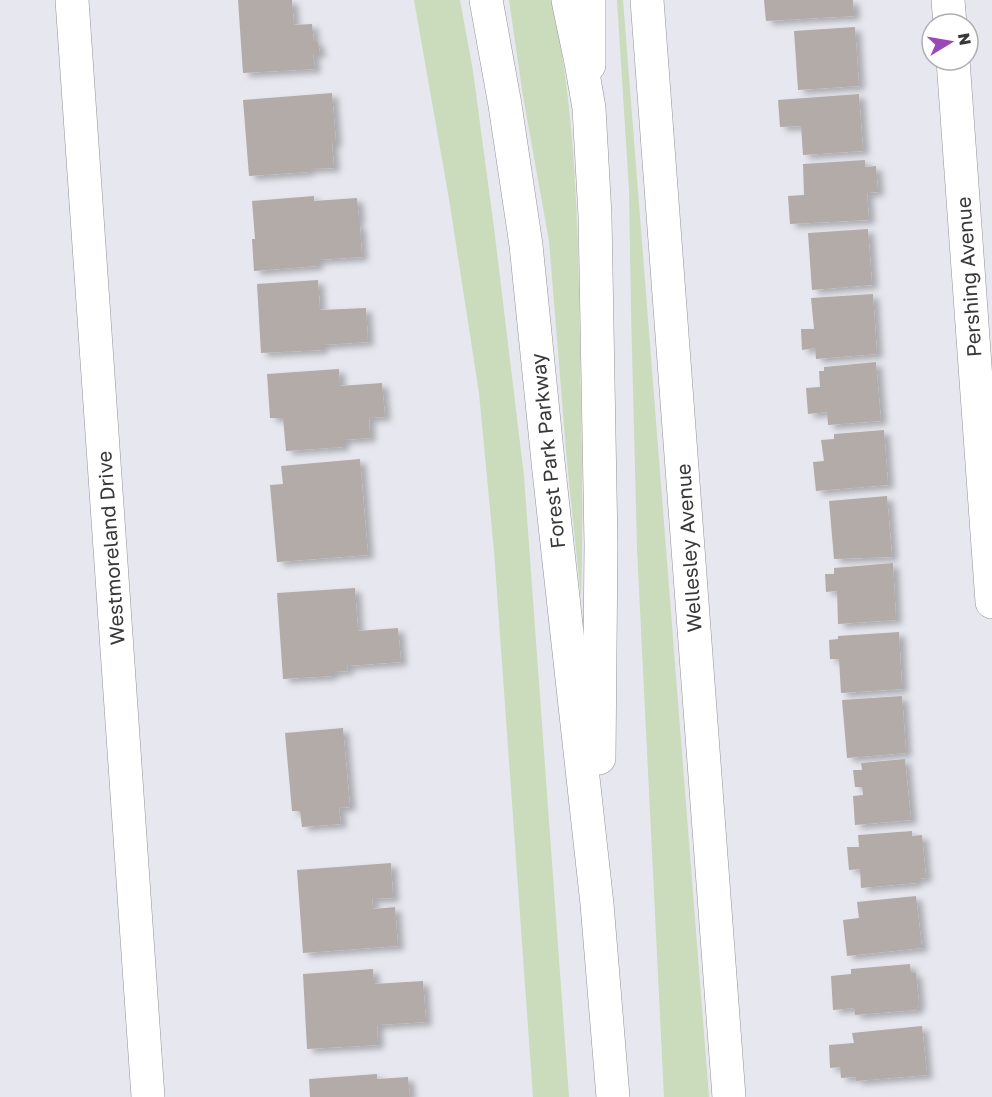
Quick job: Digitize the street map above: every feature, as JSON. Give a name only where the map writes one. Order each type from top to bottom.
[{"type":"street","name":"Westmoreland Drive","points":[[72,0],[148,1097]]},
{"type":"street","name":"Forest Park Parkway","points":[[486,0],[505,105],[526,245],[597,904],[613,1097]]},
{"type":"street","name":"Forest Park Parkway","points":[[568,0],[582,62],[589,108],[595,216],[601,544],[597,904]]},
{"type":"street","points":[[589,0],[589,108]]},
{"type":"street","name":"Wellesley Avenue","points":[[647,0],[729,1097]]},
{"type":"street","name":"Pershing Avenue","points":[[954,72],[992,602]]},
{"type":"green space","points":[[414,0],[460,0],[473,71],[524,476],[569,1097],[533,1097],[494,551],[479,393],[449,199]]},
{"type":"green space","points":[[509,0],[552,0],[566,84],[571,126],[578,254],[582,468],[581,598],[567,462],[549,241],[523,96]]},
{"type":"green space","points":[[617,0],[623,0],[709,1097],[664,1097],[637,548],[629,190]]},
{"type":"building","points":[[238,0],[292,0],[294,25],[312,24],[314,42],[318,42],[320,54],[313,54],[315,69],[243,73]]},
{"type":"building","points":[[764,0],[853,0],[854,16],[766,21]]},
{"type":"building","points":[[855,27],[859,86],[798,90],[794,31]]},
{"type":"building","points":[[332,93],[336,143],[332,143],[334,168],[249,176],[243,100]]},
{"type":"building","points":[[859,94],[863,151],[803,155],[801,126],[780,127],[778,100]]},
{"type":"building","points":[[865,160],[865,167],[876,166],[878,192],[867,193],[869,220],[790,224],[788,196],[804,195],[803,164]]},
{"type":"building","points":[[314,196],[314,201],[357,198],[359,219],[357,219],[357,226],[360,226],[362,257],[317,260],[317,266],[254,271],[252,239],[255,239],[252,201]]},
{"type":"building","points":[[868,229],[872,285],[812,290],[808,233]]},
{"type":"building","points":[[318,280],[320,310],[366,308],[368,342],[322,345],[322,350],[261,353],[257,284]]},
{"type":"building","points":[[873,294],[877,354],[816,359],[815,348],[802,350],[801,329],[814,329],[811,298]]},
{"type":"building","points":[[876,362],[881,421],[828,425],[827,412],[808,414],[806,388],[820,387],[819,371],[824,371],[824,367]]},
{"type":"building","points":[[339,369],[340,386],[382,383],[385,417],[369,418],[370,438],[343,440],[343,447],[286,451],[283,418],[270,418],[267,374]]},
{"type":"building","points":[[884,430],[888,485],[816,491],[813,462],[824,461],[821,440],[834,439],[834,434]]},
{"type":"building","points":[[360,459],[368,555],[277,562],[270,485],[283,484],[281,466]]},
{"type":"building","points":[[887,496],[892,557],[834,559],[829,501]]},
{"type":"building","points":[[893,563],[896,620],[838,624],[837,591],[826,592],[825,574],[834,574],[834,568]]},
{"type":"building","points":[[355,588],[358,631],[398,628],[401,662],[347,666],[348,671],[332,672],[332,676],[283,679],[277,593]]},
{"type":"building","points":[[899,632],[902,689],[841,693],[839,659],[830,659],[829,640],[838,639],[838,636]]},
{"type":"building","points":[[902,696],[906,753],[847,758],[842,700]]},
{"type":"building","points":[[343,728],[350,807],[339,808],[341,824],[302,827],[300,811],[292,811],[285,733]]},
{"type":"building","points":[[905,759],[911,820],[855,825],[853,796],[863,795],[862,787],[855,787],[853,770],[862,770],[861,763]]},
{"type":"building","points":[[912,831],[912,836],[922,835],[926,878],[916,879],[916,883],[861,888],[860,869],[849,870],[847,847],[859,847],[858,835]]},
{"type":"building","points":[[391,863],[393,898],[372,899],[373,909],[395,907],[398,946],[303,953],[297,870]]},
{"type":"building","points":[[916,896],[922,948],[847,956],[843,920],[859,918],[857,902]]},
{"type":"building","points":[[910,964],[911,973],[916,973],[919,1004],[916,1010],[855,1015],[854,1008],[833,1010],[831,976],[851,974],[851,969]]},
{"type":"building","points":[[373,969],[374,984],[423,981],[426,1022],[377,1025],[378,1045],[307,1049],[303,974]]},
{"type":"building","points":[[922,1026],[927,1075],[856,1081],[856,1077],[841,1078],[840,1067],[830,1068],[829,1045],[854,1043],[852,1033]]},
{"type":"building","points":[[377,1074],[377,1079],[408,1077],[410,1097],[310,1097],[309,1079]]}]
